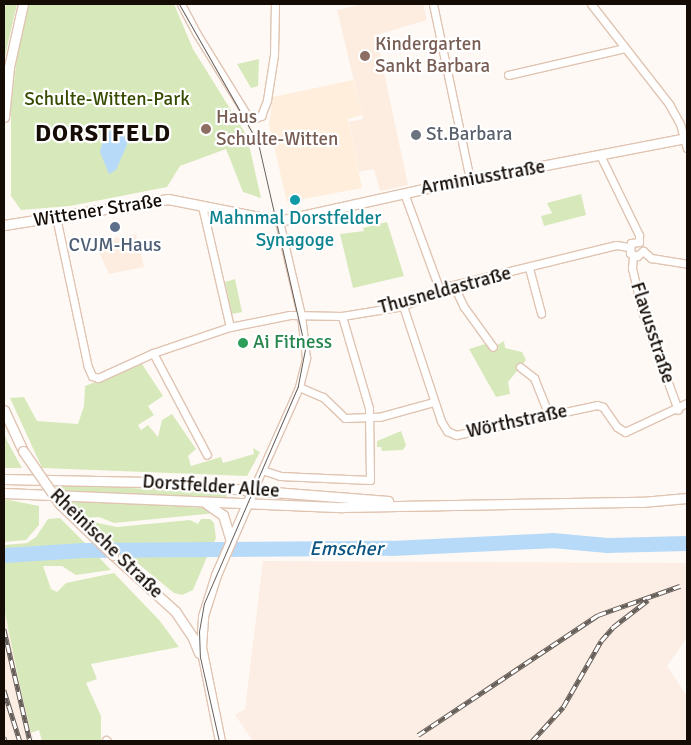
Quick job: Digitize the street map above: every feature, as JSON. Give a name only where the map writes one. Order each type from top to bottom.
[{"type":"main road","points":[[4,117],[9,67],[23,4]]},
{"type":"main road","name":"Arminiusstraße","points":[[279,221],[470,180],[686,142]]},
{"type":"main road","name":"Wittener Straße","points":[[4,225],[168,199],[279,221]]},
{"type":"main road","name":"Rheinische Straße","points":[[4,410],[23,451],[59,503],[113,555],[159,594],[182,620],[193,638],[206,679]]},
{"type":"main road","name":"Dorstfelder Allee","points":[[4,479],[87,480],[253,490],[418,505]]},
{"type":"main road","name":"Rheinische Straße","points":[[220,741],[201,648],[203,616],[216,575],[253,490]]},
{"type":"main road","name":"Dorstfelder Allee","points":[[4,493],[247,505],[642,502],[687,498]]},
{"type":"main road","points":[[205,503],[224,519],[231,542]]},
{"type":"main road","points":[[182,620],[193,621],[203,616]]},
{"type":"street","points":[[181,4],[248,117],[253,119],[261,116],[266,100],[274,55],[275,4]]},
{"type":"street","points":[[433,4],[470,180]]},
{"type":"street","points":[[591,4],[668,104],[686,142]]},
{"type":"street","points":[[508,75],[625,48]]},
{"type":"street","points":[[601,157],[639,235],[639,242],[643,251],[652,258],[687,264]]},
{"type":"street","points":[[404,193],[439,288]]},
{"type":"street","points":[[202,206],[230,327]]},
{"type":"street","name":"Thusneldastraße","points":[[56,217],[92,376],[106,376],[153,353],[230,327],[301,315],[342,316],[404,306],[439,288],[529,268],[616,245],[629,247]]},
{"type":"street","points":[[253,490],[299,387],[307,348],[279,221]]},
{"type":"street","points":[[639,242],[633,242],[629,247],[633,256],[640,256],[643,251]]},
{"type":"street","name":"Flavusstraße","points":[[633,256],[632,268],[642,311],[678,410]]},
{"type":"street","name":"Thusneldastraße","points":[[529,268],[541,313]]},
{"type":"street","points":[[454,286],[464,307],[493,348]]},
{"type":"street","name":"Wörthstraße","points":[[404,306],[434,402],[446,429],[459,435],[599,406],[618,428],[625,432],[678,410],[687,403]]},
{"type":"street","points":[[262,470],[280,476],[370,480],[370,418],[342,316]]},
{"type":"street","points":[[153,353],[207,455]]},
{"type":"street","points":[[520,367],[534,378],[550,415]]},
{"type":"street","points":[[299,387],[323,397],[343,418],[370,418],[434,402]]},
{"type":"shaded area","points":[[363,4],[423,4],[427,20],[376,35],[408,185],[380,191],[374,169],[359,172],[349,122],[363,119],[337,10]]},
{"type":"shaded area","points":[[353,80],[362,115],[348,119],[362,188],[287,202],[269,125],[273,97]]},
{"type":"shaded area","points":[[136,234],[144,267],[109,274],[94,242]]},
{"type":"shaded area","points":[[263,561],[687,563],[687,638],[667,666],[687,696],[687,741],[253,741],[235,715],[245,709]]},
{"type":"shaded area","points":[[4,608],[19,682],[34,741],[4,741]]},
{"type":"green space","points":[[6,4],[17,4],[4,61],[4,13]]},
{"type":"green space","name":"Schulte-Witten-Park","points":[[29,4],[174,4],[193,49],[247,136],[261,198],[243,192],[226,149],[180,166],[167,187],[70,206],[21,210],[11,196],[11,106],[18,48]]},
{"type":"green space","points":[[259,59],[258,86],[251,88],[237,64]]},
{"type":"green space","points":[[581,194],[586,215],[544,226],[541,216],[552,213],[547,203]]},
{"type":"green space","points":[[387,222],[404,276],[353,288],[340,234],[364,231],[363,228]]},
{"type":"green space","points":[[235,279],[242,312],[232,314],[225,282]]},
{"type":"green space","points":[[504,341],[505,348],[522,352],[526,360],[508,382],[510,394],[496,397],[469,349],[485,344],[490,349]]},
{"type":"green space","points":[[142,364],[163,396],[148,406],[154,415],[138,425],[141,430],[148,425],[158,437],[162,420],[172,414],[196,449],[188,456],[191,466],[221,457],[223,463],[254,454],[253,448],[260,452],[247,476],[42,468],[10,398],[24,397],[37,421],[78,424],[84,406],[85,386]]},
{"type":"green space","points":[[401,431],[406,445],[403,450],[382,451],[381,447],[377,447],[377,441]]},
{"type":"green space","points":[[4,432],[6,439],[22,468],[4,468]]},
{"type":"green space","points":[[53,484],[227,493],[226,500],[59,490]]},
{"type":"green space","points":[[4,499],[39,506],[39,525],[26,540],[4,542]]},
{"type":"green space","points":[[75,499],[205,508],[216,513],[114,523],[99,517],[85,518],[68,501]]},
{"type":"green space","points":[[60,518],[89,547],[4,553],[4,545],[27,543],[36,537],[48,519]]},
{"type":"green space","points":[[201,519],[210,519],[214,523],[216,538],[212,547],[119,547],[89,521],[117,527],[190,520],[198,524]]},
{"type":"green space","points":[[94,552],[111,570],[76,575],[62,566],[43,566],[51,589],[57,592],[66,583],[114,573],[160,621],[179,647],[91,664],[97,679],[86,683],[101,716],[101,741],[42,741],[39,730],[31,733],[19,682],[4,608],[4,557]]},
{"type":"green space","points":[[209,552],[193,590],[182,595],[174,593],[125,553]]},
{"type":"water","points":[[115,129],[127,139],[127,145],[116,170],[109,174],[100,152],[105,133]]},
{"type":"waterway","name":"Emscher","points":[[4,555],[83,550],[391,548],[552,540],[607,545],[687,543]]},
{"type":"tram line","points":[[179,4],[258,143],[305,349],[298,386],[204,603],[199,631],[200,657],[219,741]]},
{"type":"railway","points":[[418,735],[598,615],[680,586]]},
{"type":"railway","points":[[532,741],[563,707],[601,641],[613,627],[648,600]]},
{"type":"railway","points":[[4,629],[30,741]]},
{"type":"railway","points":[[4,690],[20,741]]},
{"type":"railway","points":[[4,737],[5,741]]},
{"type":"place","name":"Kindergarten Sankt Barbara","points":[[365,56]]},
{"type":"place","name":"Haus Schulte-Witten","points":[[206,129]]},
{"type":"place","name":"St.Barbara","points":[[416,135]]},
{"type":"place","name":"Mahnmal Dorstfelder Synagoge","points":[[295,200]]},
{"type":"place","name":"CVJM-Haus","points":[[115,227]]},
{"type":"place","name":"Ai Fitness","points":[[243,343]]},
{"type":"district","name":"DORSTFELD","points":[[103,134]]}]
